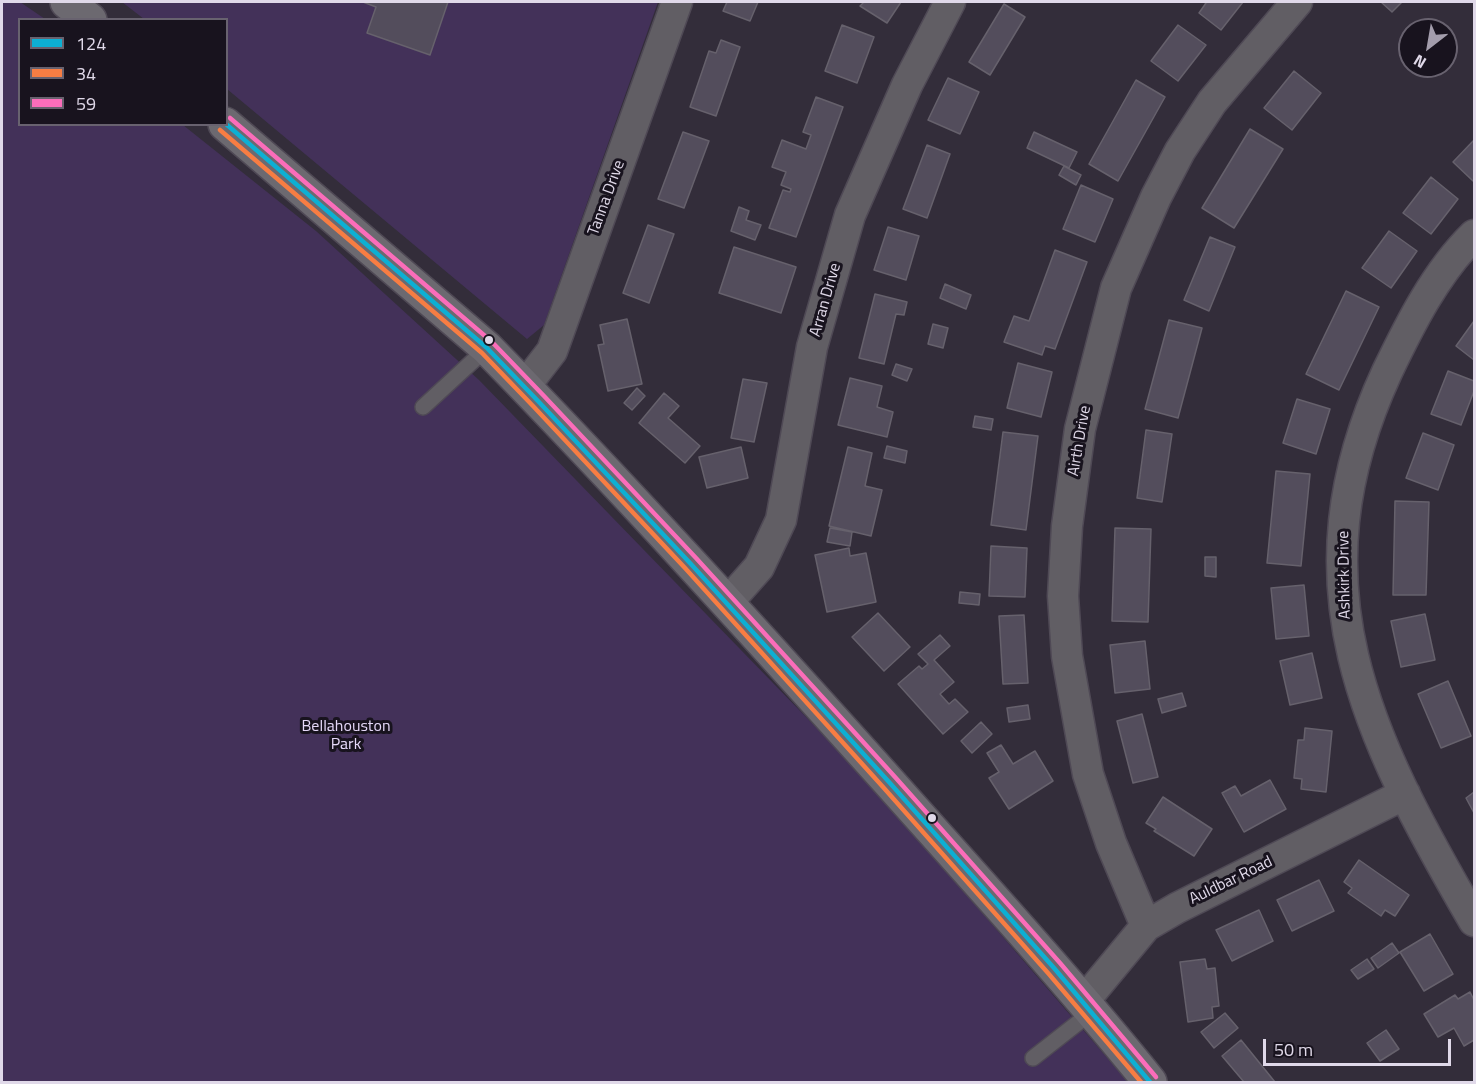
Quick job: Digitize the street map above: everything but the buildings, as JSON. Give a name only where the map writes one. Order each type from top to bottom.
[{"type":"street","points":[[67,2],[87,18]]},
{"type":"street","name":"Tanna Drive","points":[[525,387],[552,351],[677,2]]},
{"type":"street","name":"Arran Drive","points":[[728,602],[759,567],[781,520],[812,347],[850,215],[907,85],[950,2]]},
{"type":"street","name":"Airth Drive","points":[[1146,926],[1111,843],[1088,774],[1067,657],[1063,596],[1067,526],[1080,429],[1116,288],[1156,197],[1180,152],[1212,102],[1297,2]]},
{"type":"street","points":[[227,126],[487,348],[525,387],[728,602],[1089,1006],[1150,1083]]},
{"type":"street","name":"Ashkirk Drive","points":[[1474,235],[1439,279],[1412,321],[1371,407],[1354,457],[1345,500],[1342,577],[1344,619],[1353,664],[1368,708],[1405,794],[1474,921]]},
{"type":"street","name":"Auldbar Road","points":[[1089,1006],[1146,926],[1177,908],[1405,794]]},
{"type":"lane","points":[[423,407],[487,348]]},
{"type":"lane","points":[[1033,1058],[1089,1006]]},
{"type":"green space","name":"Bellahouston Park","points":[[2,2],[20,2],[44,18],[18,18],[18,126],[184,126],[316,231],[479,380],[871,784],[1128,1082],[2,1082]]},
{"type":"green space","points":[[122,2],[658,2],[544,325],[527,339],[228,90],[228,18],[143,18]]},
{"type":"transit line","name":"59","points":[[230,118],[492,342],[696,558],[895,777],[1060,963],[1156,1077]]},
{"type":"transit line","name":"124","points":[[228,126],[487,348],[690,563],[889,782],[1054,968],[1150,1082]]},
{"type":"transit line","name":"34","points":[[220,130],[482,353],[685,568],[883,787],[1141,1082]]}]
